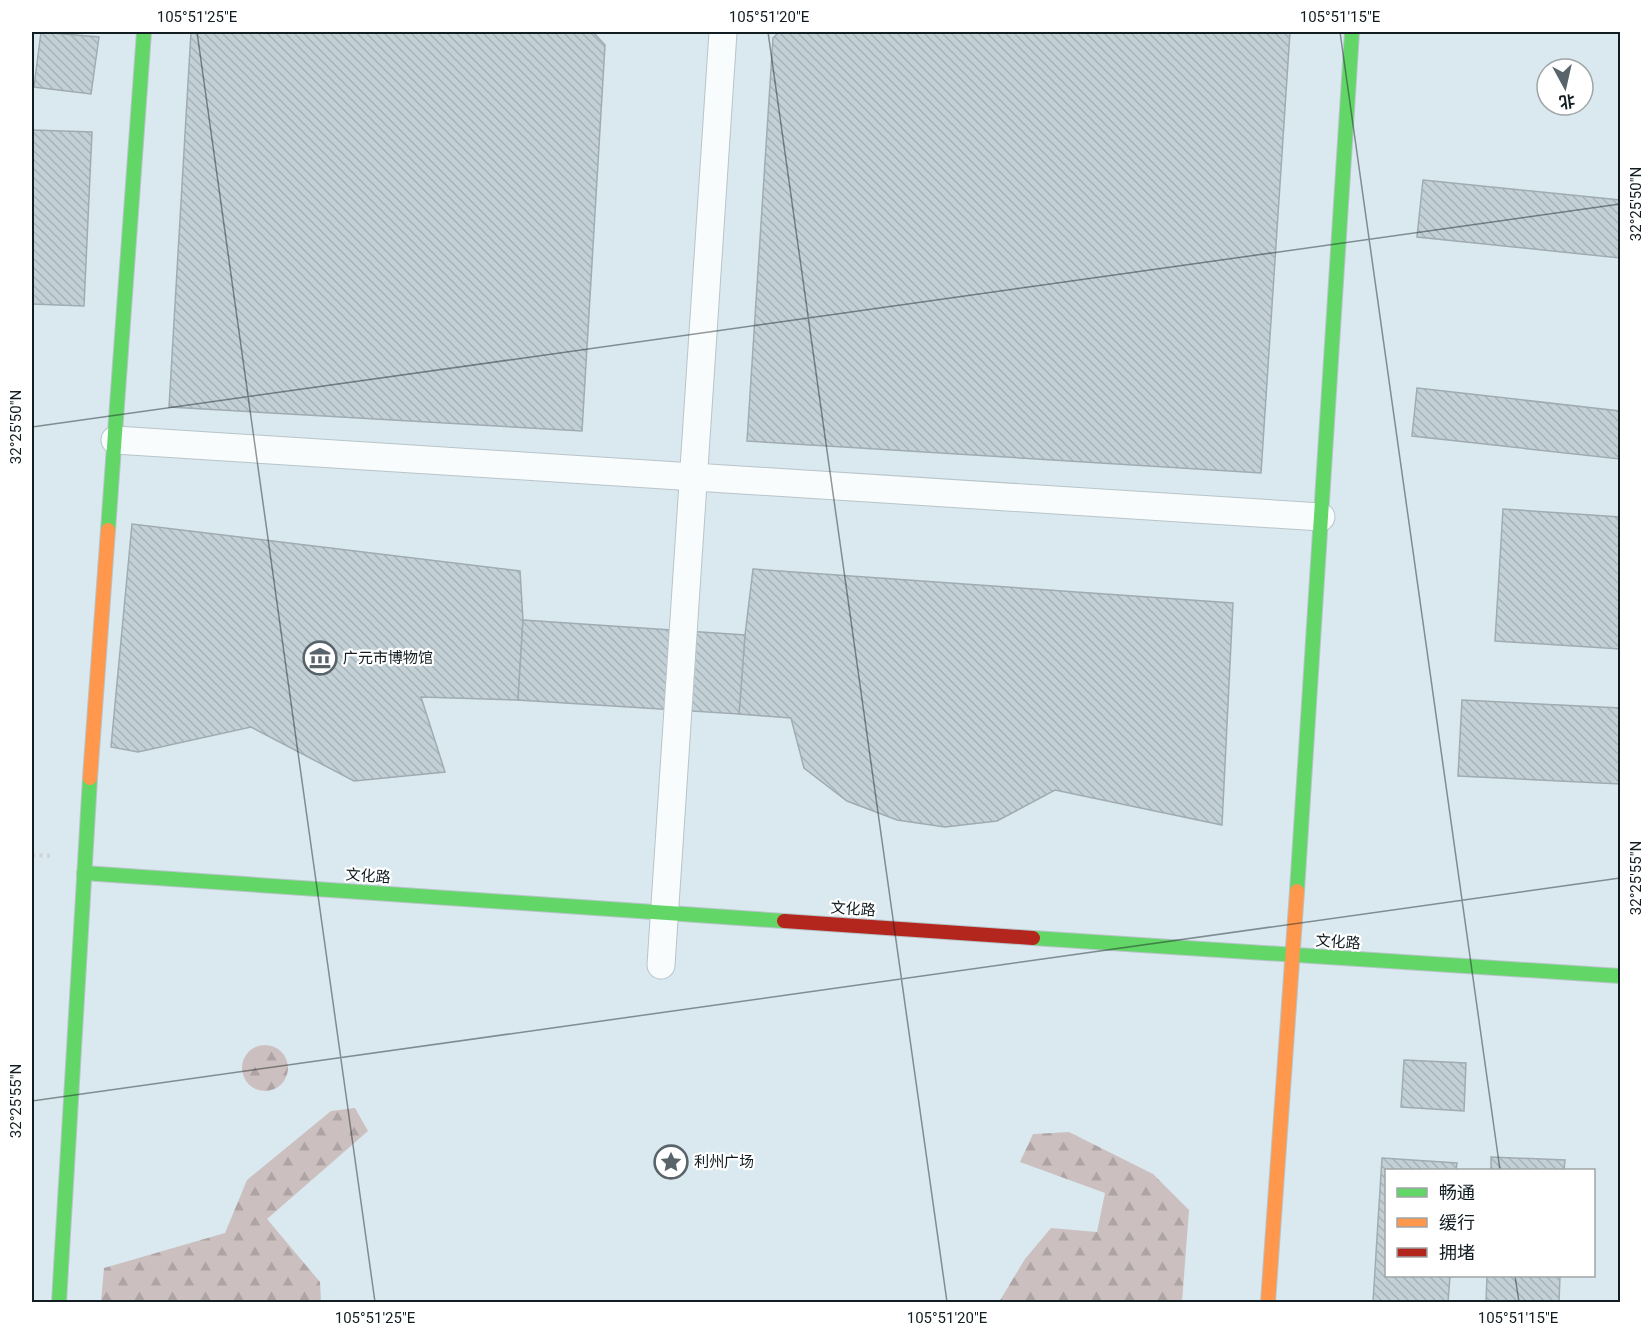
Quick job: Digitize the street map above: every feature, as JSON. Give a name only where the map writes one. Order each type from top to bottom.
[{"type":"street","points":[[59,1302],[84,873],[144,32]]},
{"type":"street","points":[[661,965],[723,32]]},
{"type":"street","points":[[1268,1302],[1293,956],[1352,32]]},
{"type":"street","points":[[115,440],[1321,517]]},
{"type":"street","name":"文化路","points":[[84,873],[1293,956],[1620,976]]},
{"type":"green space","points":[[265,1045],[281,1052],[288,1068],[281,1084],[265,1091],[249,1084],[242,1068],[249,1052]]},
{"type":"green space","points":[[355,1108],[368,1131],[267,1219],[320,1282],[321,1302],[101,1302],[104,1268],[225,1233],[247,1180],[331,1111]]},
{"type":"green space","points":[[1069,1132],[1153,1174],[1189,1210],[1182,1302],[999,1302],[1025,1259],[1051,1228],[1097,1232],[1105,1193],[1020,1162],[1033,1134]]},
{"type":"building","points":[[41,32],[99,37],[91,94],[34,87]]},
{"type":"building","points":[[191,32],[593,32],[605,45],[582,431],[169,407]]},
{"type":"building","points":[[779,32],[1290,32],[1261,473],[747,441],[773,38]]},
{"type":"building","points":[[32,130],[92,132],[84,306],[32,304]]},
{"type":"building","points":[[1423,180],[1620,200],[1620,258],[1417,237]]},
{"type":"building","points":[[1417,388],[1620,411],[1620,459],[1412,436]]},
{"type":"building","points":[[1503,509],[1620,517],[1620,649],[1495,641]]},
{"type":"building","name":"广元市博物馆","points":[[132,524],[520,571],[523,620],[518,700],[421,697],[445,772],[354,781],[251,727],[138,752],[111,747]]},
{"type":"building","points":[[753,569],[1233,603],[1222,825],[1055,790],[997,821],[945,827],[897,820],[847,801],[804,768],[791,718],[739,714]]},
{"type":"building","points":[[523,620],[745,635],[739,714],[518,700]]},
{"type":"building","points":[[1462,700],[1620,708],[1620,784],[1458,776]]},
{"type":"building","points":[[1404,1060],[1466,1063],[1464,1111],[1401,1107]]},
{"type":"building","points":[[1491,1157],[1565,1160],[1564,1169],[1491,1169]]},
{"type":"building","points":[[1382,1158],[1457,1163],[1456,1169],[1385,1169],[1385,1277],[1450,1277],[1448,1302],[1373,1302]]},
{"type":"building","points":[[1487,1277],[1560,1277],[1559,1302],[1486,1302]]},
{"type":"traffic: fast","points":[[108,530],[144,32]]},
{"type":"traffic: fast","points":[[1297,891],[1352,32]]},
{"type":"traffic: fast","points":[[59,1302],[90,778]]},
{"type":"traffic: fast","points":[[84,873],[784,921]]},
{"type":"traffic: fast","points":[[1033,938],[1620,976]]},
{"type":"traffic: slow","points":[[90,778],[108,530]]},
{"type":"traffic: slow","points":[[1268,1302],[1297,891]]},
{"type":"traffic: jam","points":[[784,921],[1033,938]]},
{"type":"place","name":"广元市博物馆","points":[[320,658]]},
{"type":"place","name":"利州广场","points":[[671,1162]]}]
